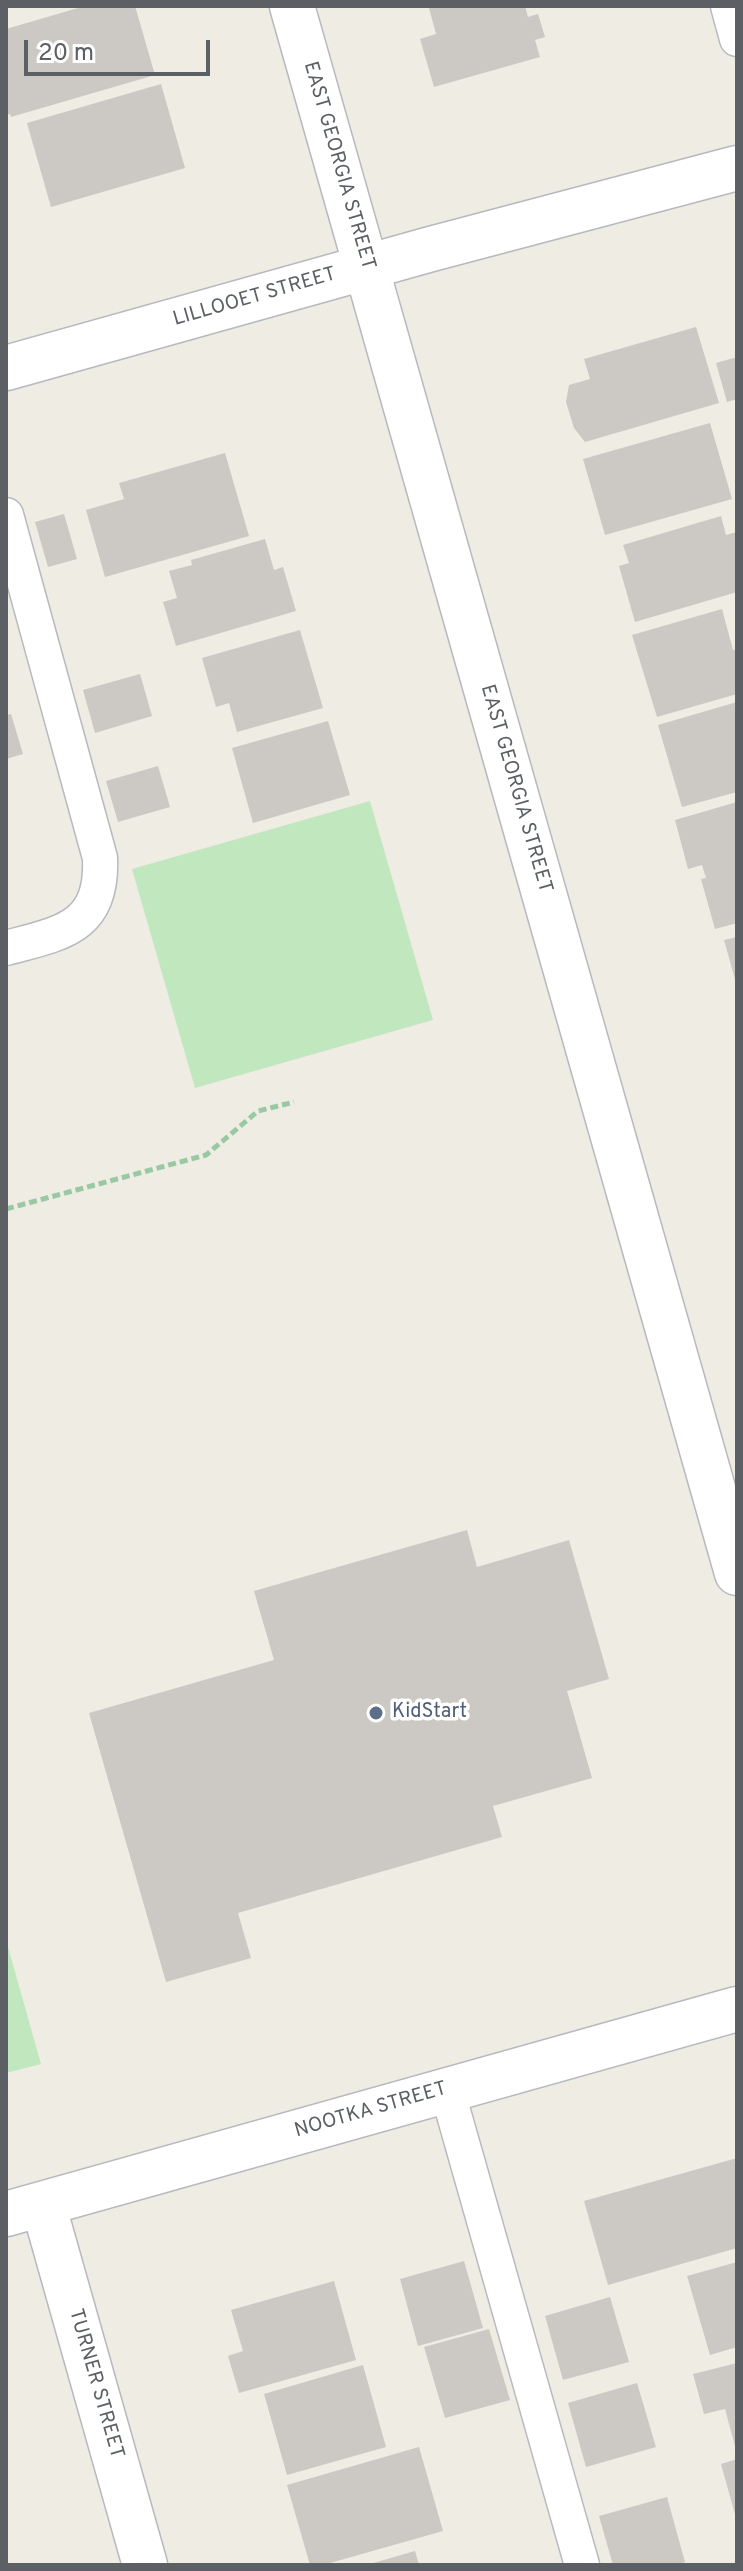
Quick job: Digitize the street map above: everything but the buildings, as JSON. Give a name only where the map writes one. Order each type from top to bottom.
[{"type":"street","name":"EAST GEORGIA STREET","points":[[292,6],[737,1573]]},
{"type":"street","name":"LILLOOET STREET","points":[[6,368],[737,168]]},
{"type":"street","name":"NOOTKA STREET","points":[[25,2209],[737,2009]]},
{"type":"street","name":"TURNER STREET","points":[[25,2209],[145,2565]]},
{"type":"lane","points":[[728,6],[737,39]]},
{"type":"lane","points":[[6,515],[100,858],[100,871],[98,891],[88,911],[72,929],[6,948]]},
{"type":"lane","points":[[447,2090],[582,2565]]},
{"type":"path","points":[[6,1209],[206,1155],[258,1111],[294,1102]]},
{"type":"green space","points":[[370,801],[433,1020],[195,1088],[132,869]]},
{"type":"green space","points":[[6,1940],[41,2064],[6,2073]]},
{"type":"place","name":"KidStart","points":[[376,1713]]}]
